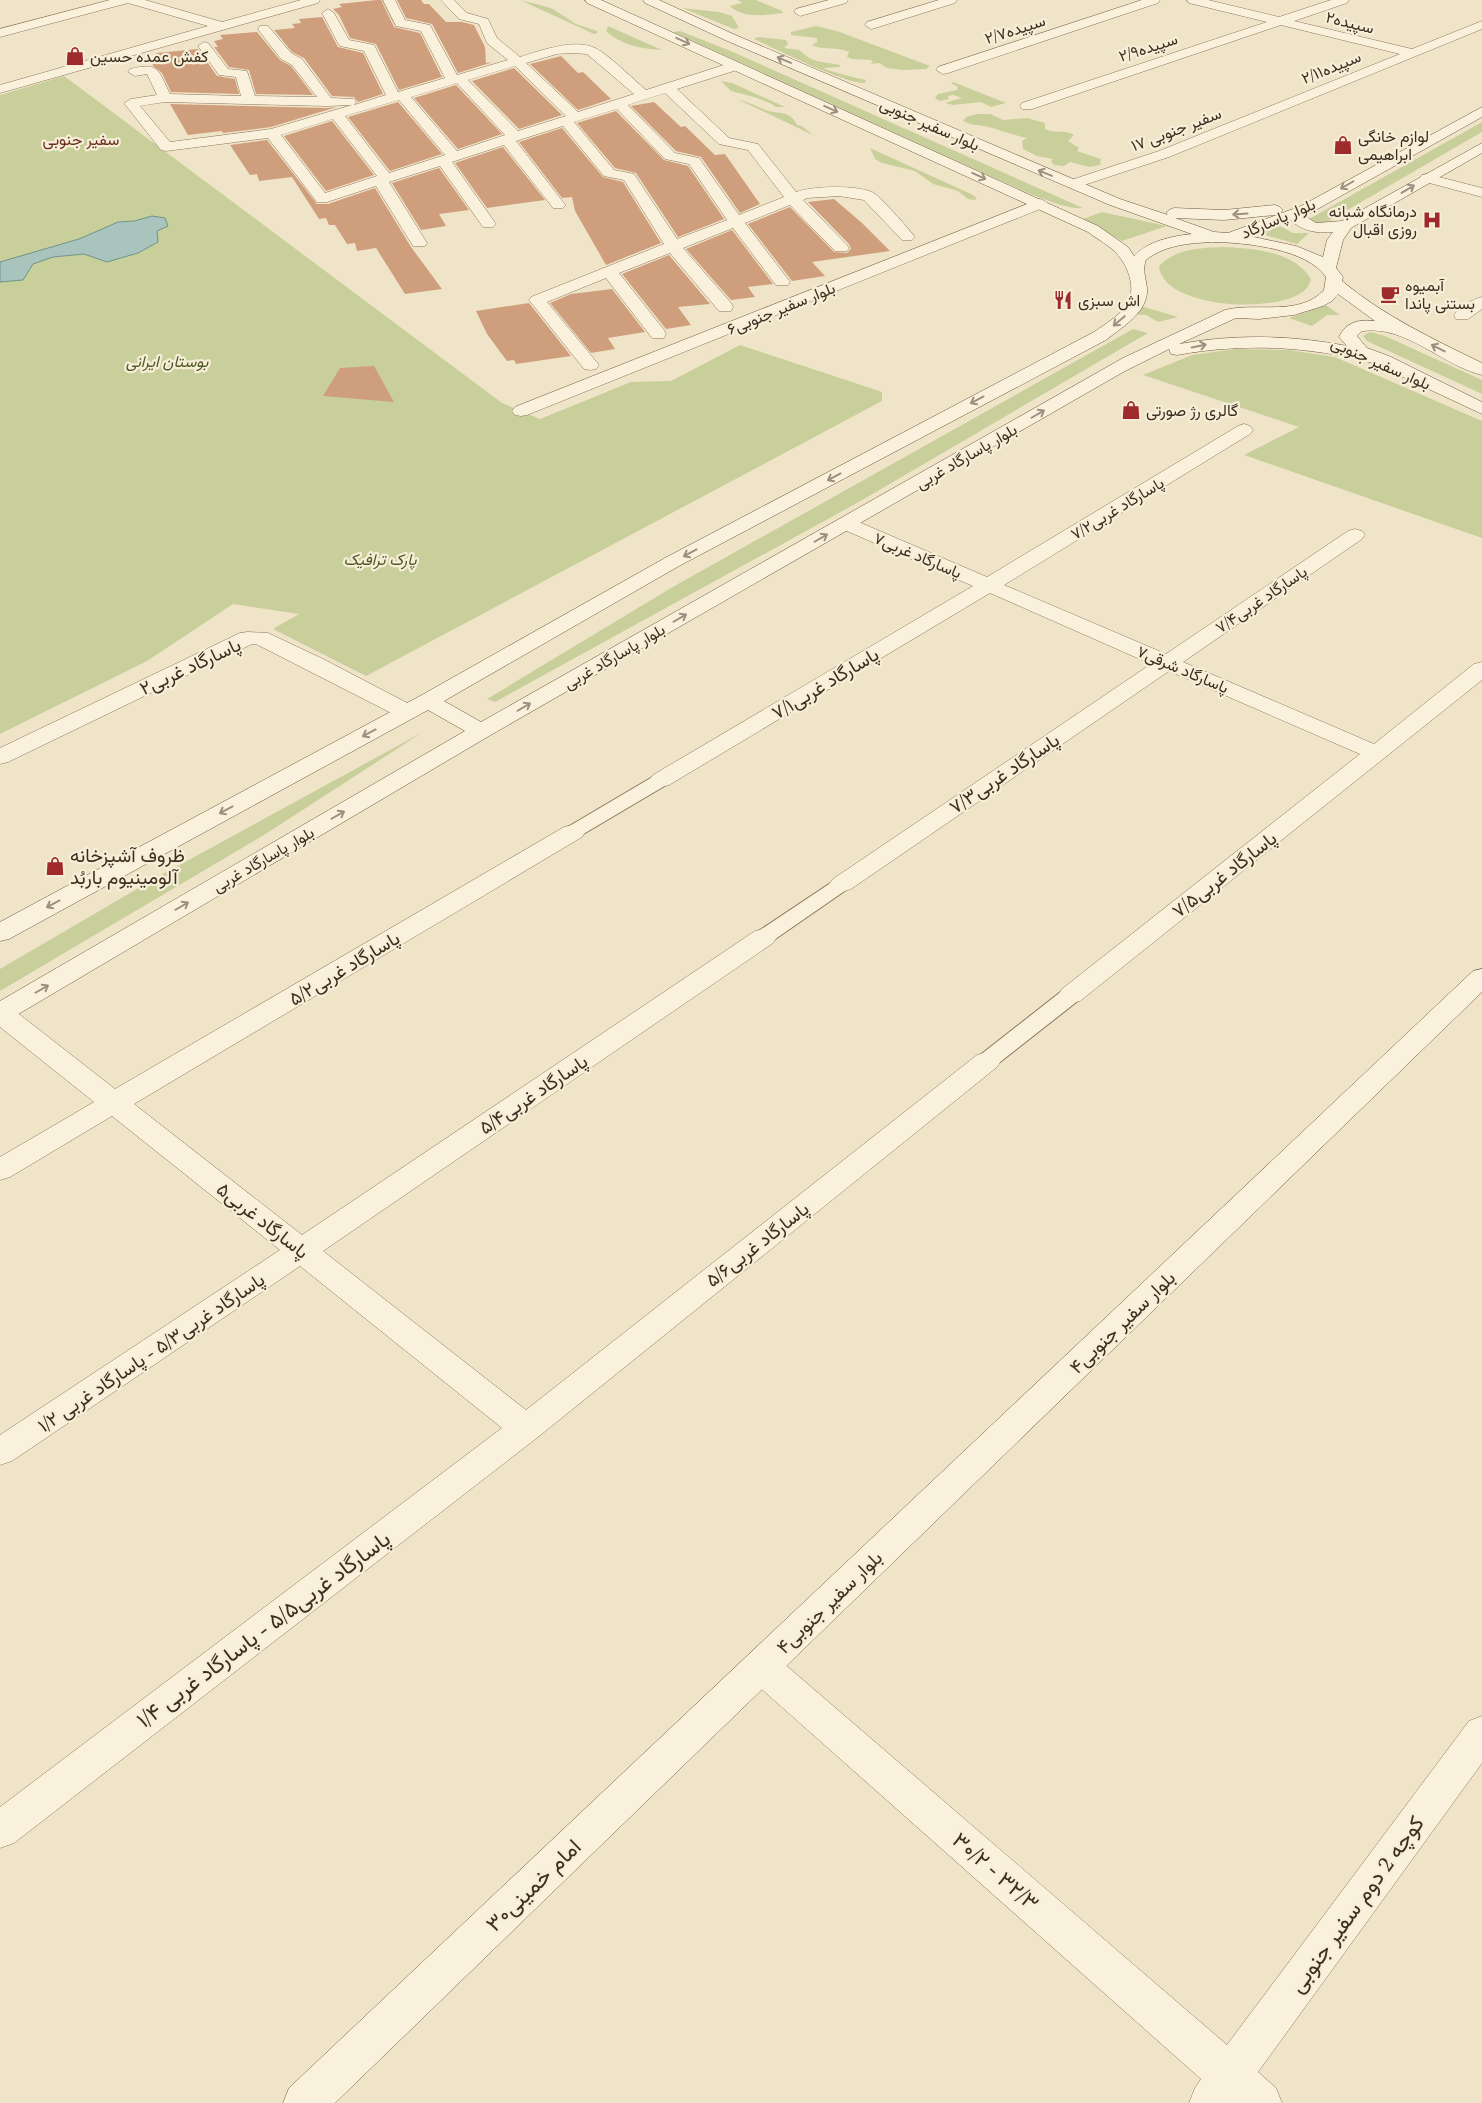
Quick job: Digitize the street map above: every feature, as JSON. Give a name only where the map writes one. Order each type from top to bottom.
[{"type":"street","points":[[0,33],[124,0]]},
{"type":"street","points":[[132,0],[221,26]]},
{"type":"street","points":[[0,89],[314,0]]},
{"type":"street","points":[[390,0],[400,23],[426,28],[456,79],[511,138],[558,205]]},
{"type":"street","points":[[447,0],[463,16],[484,22],[491,40],[517,62],[570,119],[609,173],[629,178],[674,247],[724,307]]},
{"type":"street","name":"بلوار سفیر جنوبی","points":[[591,0],[1093,229],[1122,250],[1137,275]]},
{"type":"street","name":"بلوار سفیر جنوبی","points":[[649,0],[987,148],[1123,205],[1223,238],[1261,241],[1289,248],[1313,257],[1346,292],[1383,319],[1482,370]]},
{"type":"street","points":[[800,12],[842,0]]},
{"type":"street","points":[[871,25],[951,0]]},
{"type":"street","name":"سپیده۲/۷","points":[[944,70],[1154,0]]},
{"type":"street","name":"سپیده۲","points":[[1192,0],[1412,53]]},
{"type":"street","name":"سپیده۲/۹","points":[[1027,106],[1343,0]]},
{"type":"street","points":[[896,2],[922,8]]},
{"type":"street","points":[[328,13],[344,43],[369,48],[398,96],[449,158],[488,224]]},
{"type":"street","points":[[652,27],[688,18]]},
{"type":"street","name":"سپیده۲/۱۱","points":[[1291,103],[1482,25]]},
{"type":"street","points":[[264,28],[286,56],[297,62],[327,102]]},
{"type":"street","points":[[204,46],[224,72],[242,74],[249,100]]},
{"type":"street","points":[[375,103],[165,98],[131,103],[166,147],[272,133],[517,62],[556,50],[591,51],[643,95]]},
{"type":"street","points":[[272,133],[322,199],[735,66]]},
{"type":"street","points":[[135,72],[151,70],[165,98]]},
{"type":"street","points":[[667,88],[724,141],[753,147],[793,199],[841,248]]},
{"type":"street","points":[[619,103],[670,156],[694,162],[736,222],[782,282]]},
{"type":"street","name":"سفیر جنوبی ۱۷","points":[[1073,184],[1164,154],[1291,103]]},
{"type":"street","name":"بلوار پاسارگاد","points":[[1223,238],[1306,209],[1482,111]]},
{"type":"street","points":[[336,114],[383,179],[419,244]]},
{"type":"street","points":[[1306,209],[1297,214],[1298,219],[1308,225],[1326,228],[1348,224],[1482,147]]},
{"type":"street","points":[[1427,178],[1482,193]]},
{"type":"street","points":[[1040,204],[1068,212],[1095,212],[1102,209],[1100,201],[1073,184]]},
{"type":"street","points":[[590,365],[537,300],[805,194],[839,192],[869,196],[907,237]]},
{"type":"street","points":[[1123,205],[1168,213],[1224,215],[1272,211],[1322,200]]},
{"type":"street","name":"بلوار سفیر جنوبی۶","points":[[521,411],[1040,204]]},
{"type":"street","points":[[1332,275],[1335,240],[1348,224]]},
{"type":"street","points":[[0,933],[428,702],[672,562],[1100,336],[1119,322],[1136,302],[1140,290],[1137,261],[1145,253],[1158,247],[1184,240],[1223,238]]},
{"type":"street","points":[[609,272],[658,334]]},
{"type":"street","name":"بلوار پاسارگاد غربی","points":[[0,1013],[481,731],[847,524],[1119,367],[1161,345],[1242,313],[1277,312],[1300,308],[1319,301],[1331,293],[1332,275]]},
{"type":"street","points":[[1462,315],[1482,302]]},
{"type":"street","name":"بلوار سفیر جنوبی","points":[[1242,313],[1359,349],[1482,409]]},
{"type":"street","points":[[1359,349],[1348,337],[1349,332],[1354,327],[1385,327],[1409,333]]},
{"type":"street","points":[[1119,367],[1204,344],[1254,341],[1304,344],[1357,353],[1382,360]]},
{"type":"street","name":"پاسارگاد غربی۷/۲","points":[[989,585],[1244,430]]},
{"type":"street","name":"پاسارگاد غربی۷","points":[[847,524],[989,585]]},
{"type":"street","name":"پاسارگاد غربی۷/۴","points":[[1167,663],[1355,535]]},
{"type":"street","name":"پاسارگاد شرقی۷","points":[[989,585],[1376,753]]},
{"type":"street","name":"پاسارگاد غربی۷/۱","points":[[662,780],[989,585]]},
{"type":"street","name":"پاسارگاد غربی۲","points":[[0,757],[248,638],[260,638],[315,664],[407,712]]},
{"type":"street","name":"پاسارگاد غربی۷/۳","points":[[842,884],[1167,663]]},
{"type":"street","name":"پاسارگاد غربی۷/۵","points":[[1071,995],[1482,670]]},
{"type":"street","points":[[428,702],[481,731]]},
{"type":"street","name":"پاسارگاد غربی۵/۲","points":[[0,1170],[115,1104],[573,832]]},
{"type":"street","name":"پاسارگاد غربی۵/۴","points":[[302,1251],[764,937]]},
{"type":"street","name":"بلوار سفیر جنوبی۴","points":[[761,1666],[1482,977]]},
{"type":"street","name":"پاسارگاد غربی۵","points":[[0,1013],[526,1428]]},
{"type":"street","name":"پاسارگاد غربی۵/۶","points":[[526,1428],[987,1061]]},
{"type":"street","name":"پاسارگاد غربی۵/۳ - پاسارگاد غربی ۱/۲","points":[[0,1452],[302,1251]]},
{"type":"street","name":"پاسارگاد غربی۵/۵ - پاسارگاد غربی ۱/۴","points":[[0,1830],[526,1428]]},
{"type":"street","name":"۳۰/۲ - ۳۲/۳","points":[[761,1666],[1220,2090],[1261,2103]]},
{"type":"street","name":"امام خمینی۳۰","points":[[304,2103],[761,1666]]},
{"type":"street","name":"کوچه 2 دوم سفیر جنوبی","points":[[1220,2090],[1482,1733]]},
{"type":"lane","points":[[573,832],[662,780]]},
{"type":"lane","points":[[764,937],[842,884]]},
{"type":"lane","points":[[987,1061],[1071,995]]},
{"type":"green space","points":[[520,0],[551,8],[576,24],[597,31],[597,33],[594,34]]},
{"type":"green space","points":[[738,0],[756,0],[783,13],[755,15],[741,13],[730,6],[742,3]]},
{"type":"green space","points":[[682,8],[719,12],[732,16],[739,28],[734,29]]},
{"type":"green space","points":[[608,26],[662,50],[647,49],[618,40],[606,31]]},
{"type":"green space","points":[[816,26],[837,31],[930,66],[926,69],[903,70],[887,68],[879,63],[870,64],[873,62],[871,60],[847,57],[849,52],[844,50],[821,48],[812,45],[817,42],[817,38],[791,35],[791,32]]},
{"type":"green space","points":[[680,31],[733,52],[1083,208],[1063,206],[1051,202],[991,177],[673,32]]},
{"type":"green space","points":[[758,37],[786,40],[788,44],[784,48],[799,50],[809,58],[817,61],[840,65],[840,67],[823,68],[866,80],[865,83],[842,78],[810,65],[754,39]]},
{"type":"green space","points":[[64,76],[502,403],[540,419],[631,382],[671,381],[740,345],[882,392],[882,401],[366,676],[273,629],[299,614],[233,604],[147,661],[0,734],[0,95]]},
{"type":"green space","points":[[721,81],[732,83],[785,107],[776,107],[754,97],[731,91]]},
{"type":"green space","points":[[953,82],[1006,103],[991,107],[981,102],[953,105],[945,103],[962,98],[953,95],[948,96],[949,99],[940,101],[935,98],[938,94],[957,90],[958,87],[951,83]]},
{"type":"green space","points":[[737,99],[768,111],[787,114],[797,125],[802,126],[813,135]]},
{"type":"green space","points":[[977,114],[990,114],[1003,120],[1027,118],[1045,123],[1045,129],[1071,133],[1074,135],[1068,141],[1079,148],[1077,151],[1101,159],[1100,165],[1089,167],[1070,162],[1064,166],[1054,165],[1051,161],[1053,159],[1037,156],[1023,149],[1022,141],[1027,138],[963,121],[966,117]]},
{"type":"green space","points":[[1482,122],[1482,132],[1325,223],[1313,224],[1309,219]]},
{"type":"green space","points":[[870,148],[977,198],[975,200],[968,199],[958,191],[933,184],[915,171],[882,163],[875,159]]},
{"type":"green space","points":[[1102,212],[1167,226],[1122,241],[1083,219]]},
{"type":"green space","points":[[1278,225],[1293,233],[1309,233],[1297,244],[1254,232]]},
{"type":"green space","points":[[1225,247],[1273,253],[1284,257],[1295,262],[1304,270],[1311,279],[1309,284],[1306,289],[1293,297],[1273,302],[1249,304],[1224,303],[1200,299],[1180,291],[1165,280],[1159,266],[1181,252]]},
{"type":"green space","points":[[1326,305],[1340,315],[1327,315],[1312,326],[1289,318]]},
{"type":"green space","points":[[1141,306],[1178,317],[1158,322],[1146,315],[1132,314]]},
{"type":"green space","points":[[1133,329],[1148,333],[857,503],[495,702],[487,699],[671,588]]},
{"type":"green space","points":[[1370,332],[1385,336],[1482,380],[1482,394],[1367,341],[1363,336]]},
{"type":"green space","points":[[1236,349],[1288,350],[1335,357],[1482,421],[1482,538],[1244,455],[1299,427],[1143,375],[1192,355]]},
{"type":"green space","points":[[423,732],[264,835],[0,991],[0,969],[154,879]]},
{"type":"water","points":[[152,216],[165,218],[168,226],[157,231],[158,242],[138,253],[107,262],[84,254],[53,257],[33,264],[23,280],[0,282],[0,262],[79,239],[118,222],[134,221]]},
{"type":"building","points":[[381,0],[394,27],[420,33],[442,77],[399,90],[376,44],[350,38],[339,15],[333,9],[342,7],[339,4]]},
{"type":"building","points":[[397,0],[421,0],[424,4],[429,4],[446,22],[462,22],[474,25],[485,47],[486,63],[493,62],[458,73],[432,24],[406,18]]},
{"type":"building","points":[[322,17],[338,47],[363,53],[383,94],[358,102],[354,97],[332,96],[304,58],[292,52],[274,30],[295,28],[292,24],[301,23],[299,19]]},
{"type":"building","points":[[257,32],[280,60],[291,66],[313,95],[256,94],[249,70],[229,67],[214,47],[218,47],[214,41],[223,39],[220,35]]},
{"type":"building","points":[[198,49],[217,76],[235,79],[239,94],[171,92],[162,73],[153,66],[149,58],[158,57],[156,53]]},
{"type":"building","points":[[561,56],[578,73],[583,72],[611,99],[578,110],[530,64]]},
{"type":"building","points":[[514,68],[562,115],[519,129],[472,81]]},
{"type":"building","points":[[456,85],[502,134],[458,149],[414,98]]},
{"type":"building","points":[[398,102],[442,154],[390,171],[348,117]]},
{"type":"building","points":[[654,102],[681,127],[685,126],[715,155],[725,154],[760,204],[740,213],[701,157],[676,151],[631,106]]},
{"type":"building","points":[[170,104],[337,107],[271,127],[188,135]]},
{"type":"building","points":[[616,111],[664,160],[688,166],[724,219],[678,237],[636,173],[615,168],[577,123]]},
{"type":"building","points":[[332,121],[374,175],[326,191],[284,136]]},
{"type":"building","points":[[562,128],[603,177],[623,182],[661,243],[606,265],[575,211],[572,197],[562,198],[519,142]]},
{"type":"building","points":[[267,140],[317,204],[328,204],[375,188],[411,247],[442,289],[405,294],[376,248],[357,251],[355,243],[347,244],[335,225],[329,225],[326,218],[319,219],[292,177],[259,181],[257,174],[250,175],[230,145]]},
{"type":"building","points":[[503,147],[545,200],[487,208],[455,163]]},
{"type":"building","points":[[439,168],[469,210],[439,214],[446,226],[421,230],[392,183]]},
{"type":"building","points":[[834,199],[890,251],[812,262],[825,276],[792,281],[748,224],[790,207],[834,252],[847,253],[851,249],[849,244],[808,202]]},
{"type":"building","points":[[732,230],[773,284],[748,287],[755,297],[731,300],[686,249]]},
{"type":"building","points":[[669,255],[710,304],[678,307],[691,325],[666,329],[622,274]]},
{"type":"building","points":[[612,289],[645,332],[608,338],[615,349],[591,353],[550,303],[571,294]]},
{"type":"building","points":[[529,303],[571,356],[516,364],[514,360],[507,361],[487,334],[476,311]]},
{"type":"building","points":[[374,366],[394,402],[323,396],[340,368]]},
{"type":"place","name":"کفش عمده حسین","points":[[75,56]]},
{"type":"place","name":"لوازم خانگی ابراهیمی","points":[[1343,145]]},
{"type":"place","name":"درمانگاه شبانه روزی اقبال","points":[[1432,220]]},
{"type":"place","name":"آبمیوه بستنی پاندا","points":[[1390,294]]},
{"type":"place","name":"اش سبزی","points":[[1063,300]]},
{"type":"place","name":"گالری رژ صورتی","points":[[1131,410]]},
{"type":"place","name":"ظروف آشپزخانه آلومینیوم باربُد","points":[[55,866]]},
{"type":"district","name":"سفیر جنوبی","points":[[81,139]]},
{"type":"park label","name":"بوستان ایرانی","points":[[167,361]]},
{"type":"park label","name":"پارک ترافیک","points":[[380,559]]}]
